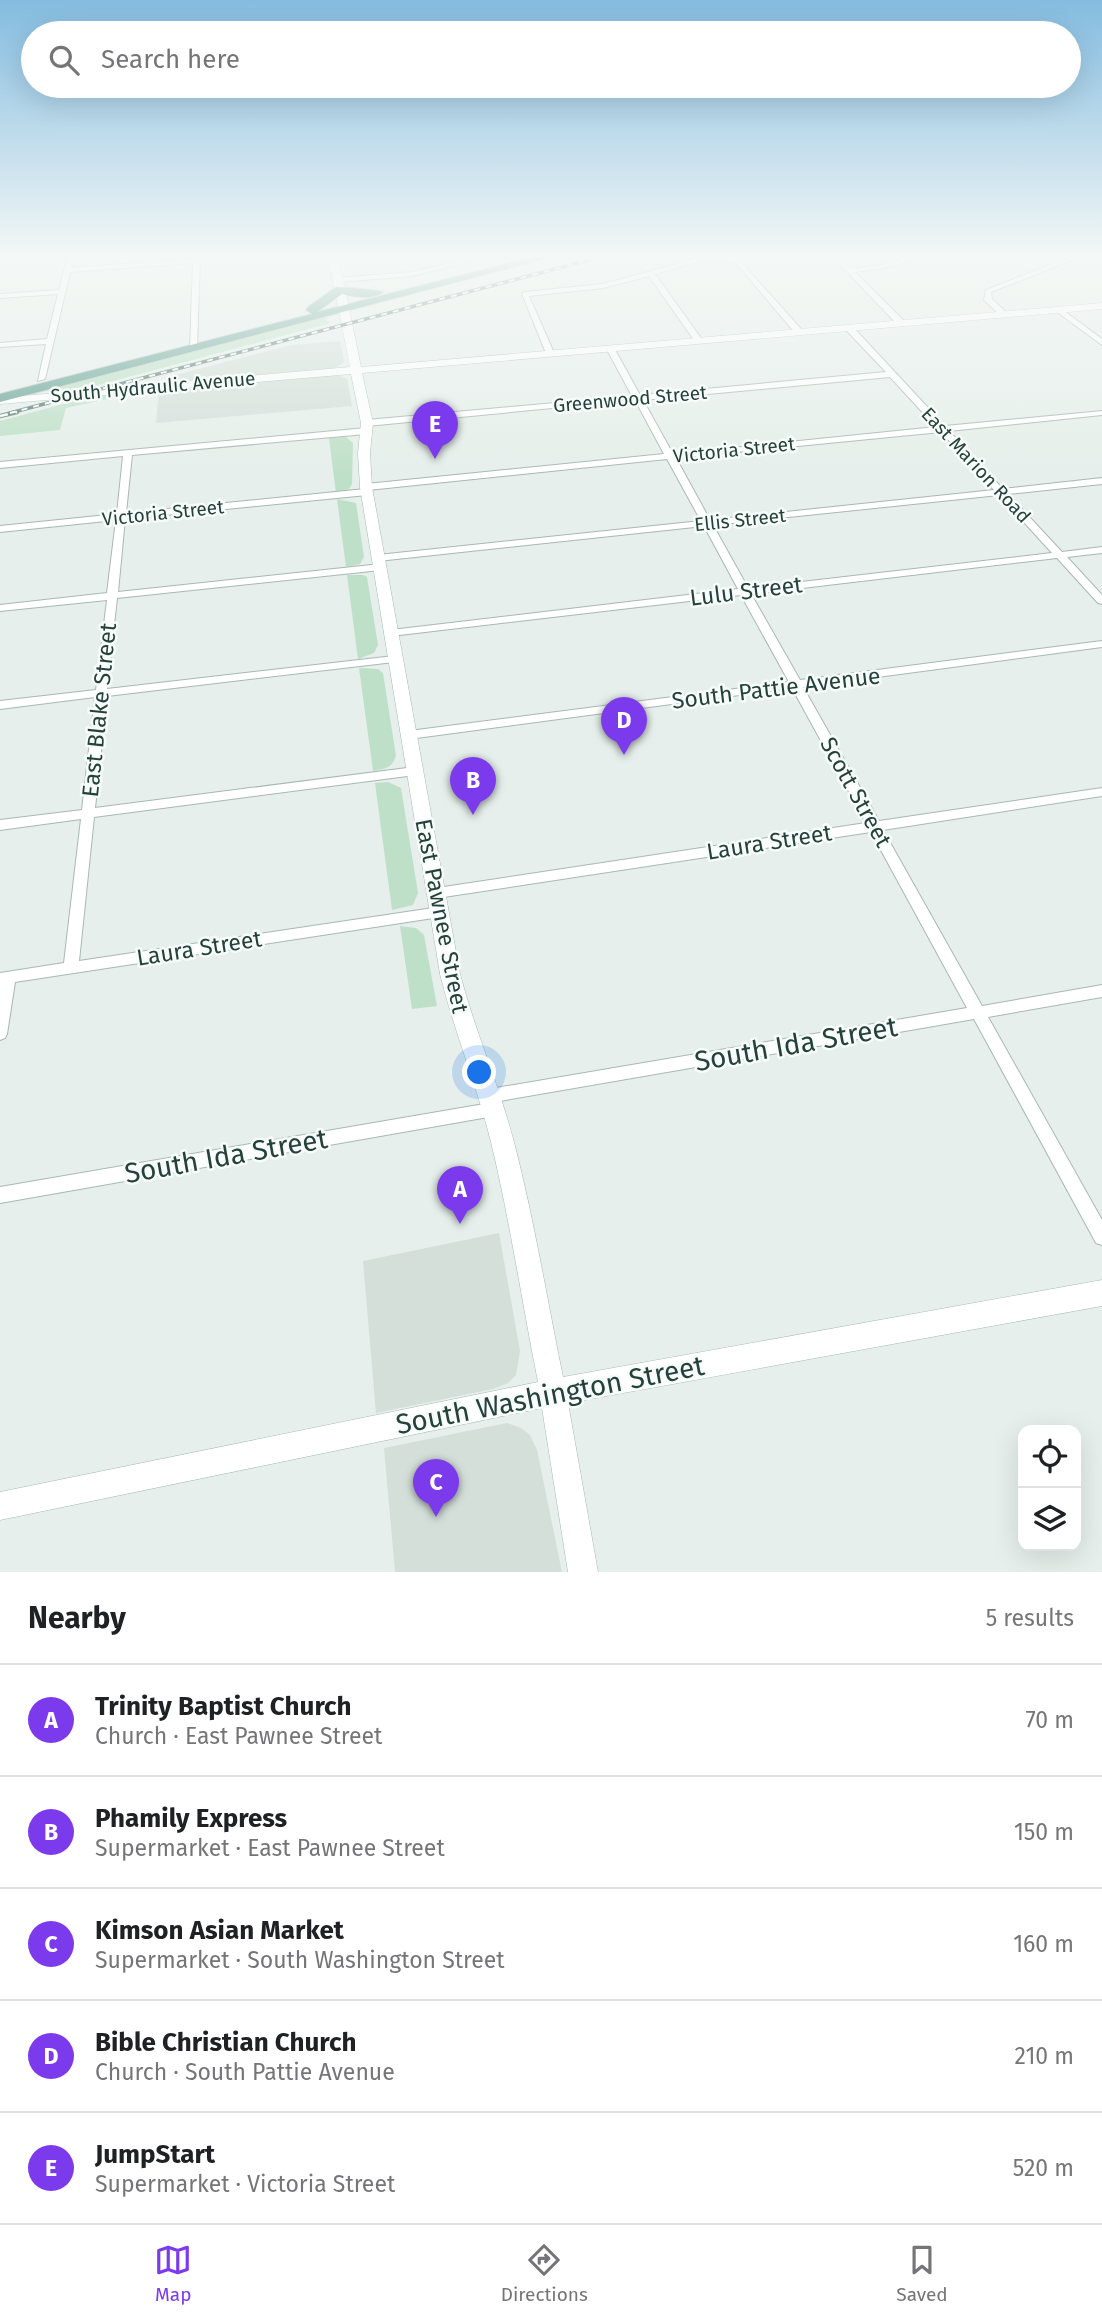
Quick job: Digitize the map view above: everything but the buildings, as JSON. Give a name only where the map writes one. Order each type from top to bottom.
[{"type":"main road","points":[[0,390],[195,344],[242,328]]},
{"type":"main road","points":[[0,400],[249,328]]},
{"type":"street","points":[[41,379],[54,328]]},
{"type":"street","points":[[195,328],[195,344]]},
{"type":"street","name":"East Pawnee Street","points":[[348,328],[367,427],[366,490],[450,974],[463,1024],[492,1103],[506,1156],[553,1392],[583,1572]]},
{"type":"street","points":[[540,328],[550,353]]},
{"type":"street","points":[[690,328],[699,341]]},
{"type":"street","points":[[796,328],[799,332]]},
{"type":"street","name":"South Hydraulic Avenue","points":[[0,400],[844,328]]},
{"type":"street","name":"East Marion Road","points":[[849,328],[1102,601]]},
{"type":"street","points":[[1083,328],[1102,343]]},
{"type":"street","points":[[0,345],[51,341]]},
{"type":"street","name":"Scott Street","points":[[610,348],[1102,1237]]},
{"type":"street","name":"Greenwood Street","points":[[0,465],[892,374]]},
{"type":"street","name":"Victoria Street","points":[[0,529],[1102,413]]},
{"type":"street","name":"East Blake Street","points":[[71,967],[128,453]]},
{"type":"street","name":"Ellis Street","points":[[0,608],[706,524],[1102,481]]},
{"type":"street","name":"Lulu Street","points":[[391,633],[1102,550]]},
{"type":"street","name":"South Pattie Avenue","points":[[409,735],[1102,644]]},
{"type":"street","points":[[0,705],[394,659]]},
{"type":"street","points":[[0,825],[415,771]]},
{"type":"street","name":"Laura Street","points":[[4,978],[875,826],[1102,792]]},
{"type":"street","points":[[0,1034],[4,978]]},
{"type":"street","name":"South Ida Street","points":[[0,1195],[1102,991]]},
{"type":"street","name":"South Washington Street","points":[[0,1506],[553,1392],[1102,1293]]},
{"type":"shaded area","points":[[340,341],[344,362],[335,368],[172,382],[172,376],[291,345]]},
{"type":"shaded area","points":[[337,375],[347,379],[352,406],[156,423],[159,390]]},
{"type":"shaded area","points":[[499,1233],[520,1351],[516,1375],[508,1383],[493,1389],[376,1413],[363,1261]]},
{"type":"shaded area","points":[[507,1423],[530,1435],[537,1450],[562,1572],[395,1572],[384,1448]]},
{"type":"green space","points":[[276,328],[311,328],[87,388],[32,392]]},
{"type":"green space","points":[[108,395],[107,399],[66,408],[60,430],[0,436],[0,421],[86,398]]},
{"type":"green space","points":[[346,437],[353,443],[352,484],[349,489],[336,493],[329,438]]},
{"type":"green space","points":[[337,499],[356,503],[364,557],[360,564],[346,567]]},
{"type":"green space","points":[[347,575],[367,577],[378,645],[374,653],[358,659]]},
{"type":"green space","points":[[359,668],[378,669],[383,673],[396,756],[388,767],[373,771]]},
{"type":"green space","points":[[388,782],[401,788],[418,893],[413,905],[392,910],[375,783]]},
{"type":"green space","points":[[400,926],[416,928],[424,935],[437,1006],[412,1009]]},
{"type":"railway","points":[[10,413],[330,328]]},
{"type":"railway","points":[[0,416],[17,412]]},
{"type":"place","name":"JumpStart","points":[[435,459]]},
{"type":"place","name":"Bible Christian Church","points":[[624,755]]},
{"type":"place","name":"Phamily Express","points":[[473,815]]},
{"type":"place","name":"Trinity Baptist Church","points":[[460,1224]]},
{"type":"place","name":"Kimson Asian Market","points":[[436,1517]]}]
